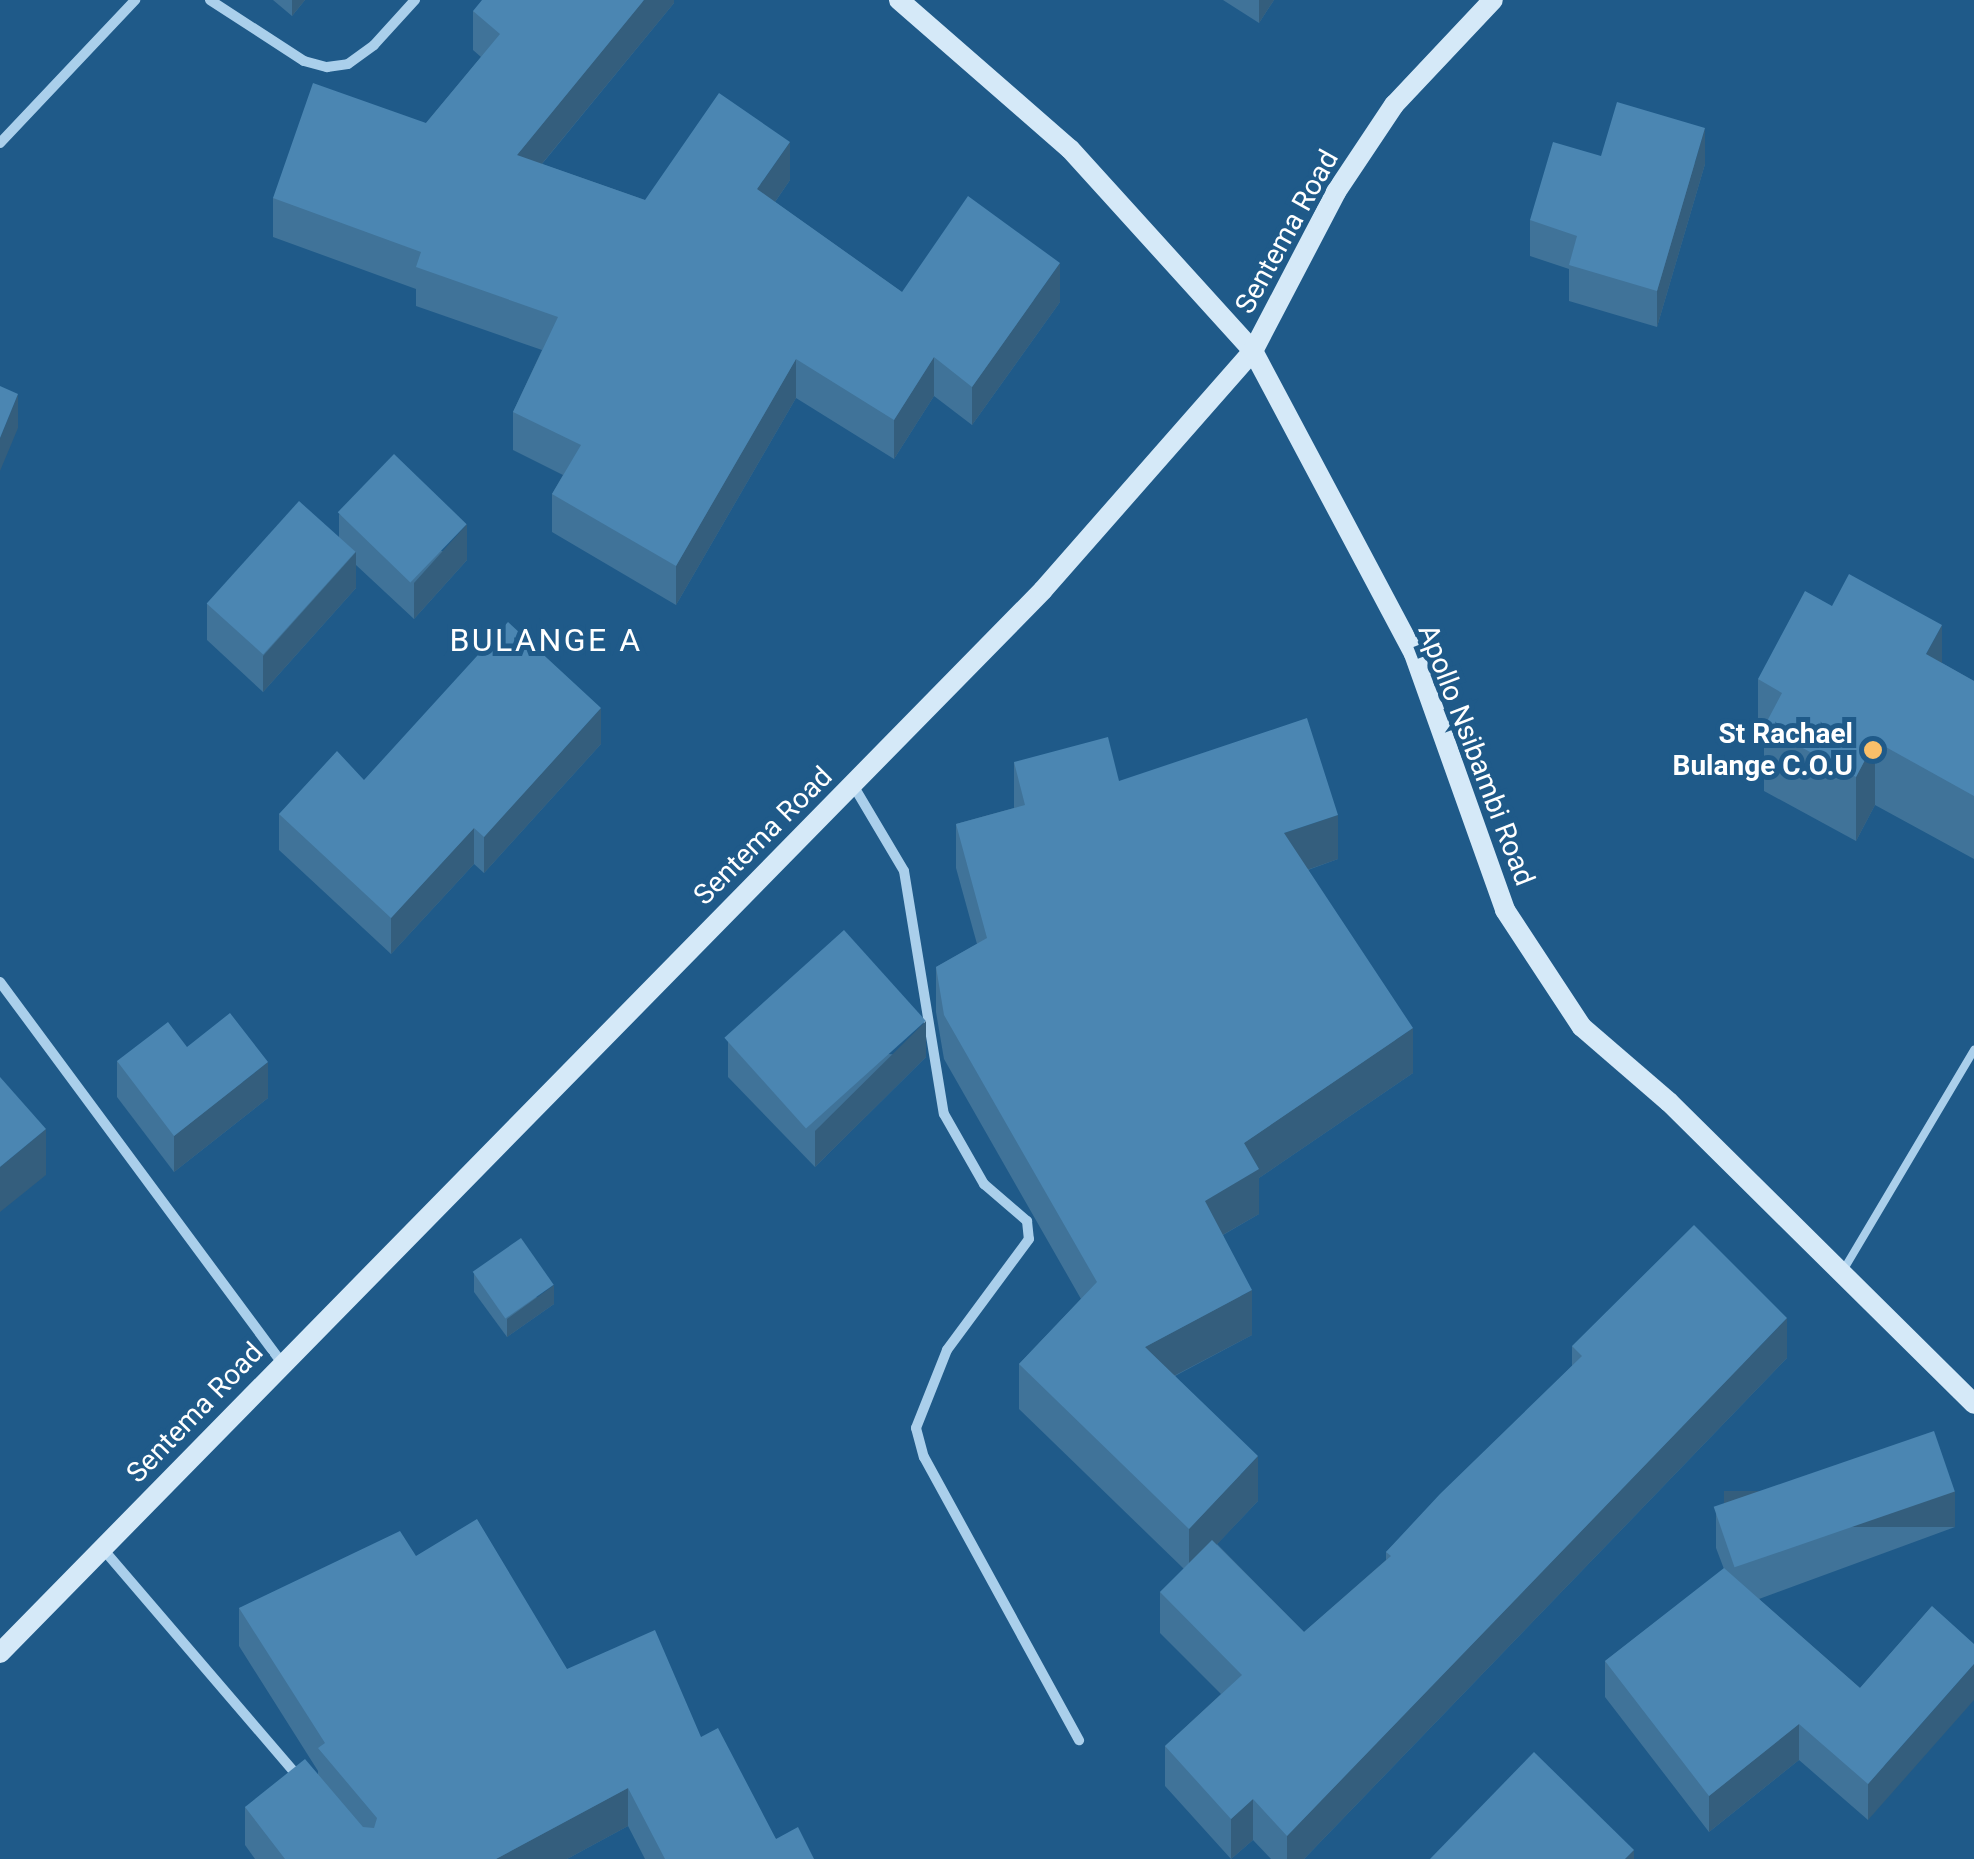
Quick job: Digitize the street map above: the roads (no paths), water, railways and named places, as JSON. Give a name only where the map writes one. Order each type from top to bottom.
[{"type":"main road","name":"Apollo Nsibambi Road","points":[[899,0],[1070,149],[1252,351],[1414,654],[1505,910],[1582,1027],[1669,1102],[1974,1404]]},
{"type":"main road","name":"Sentema Road","points":[[0,1653],[1043,590],[1252,351],[1336,192],[1384,120],[1492,0]]},
{"type":"street","points":[[0,143],[135,0]]},
{"type":"street","points":[[210,0],[304,61],[327,67],[348,64],[374,44],[414,0]]},
{"type":"street","points":[[853,784],[904,871],[944,1114],[984,1184],[1027,1220],[1029,1238],[947,1350],[916,1428],[924,1458],[1079,1740]]},
{"type":"street","points":[[0,982],[282,1364]]},
{"type":"street","points":[[102,1548],[306,1785]]},
{"type":"lane","points":[[1841,1272],[1974,1050]]},
{"type":"place","name":"St Rachael Bulange C.O.U","points":[[1873,750]]},
{"type":"district","name":"BULANGE A","points":[[546,640]]}]
